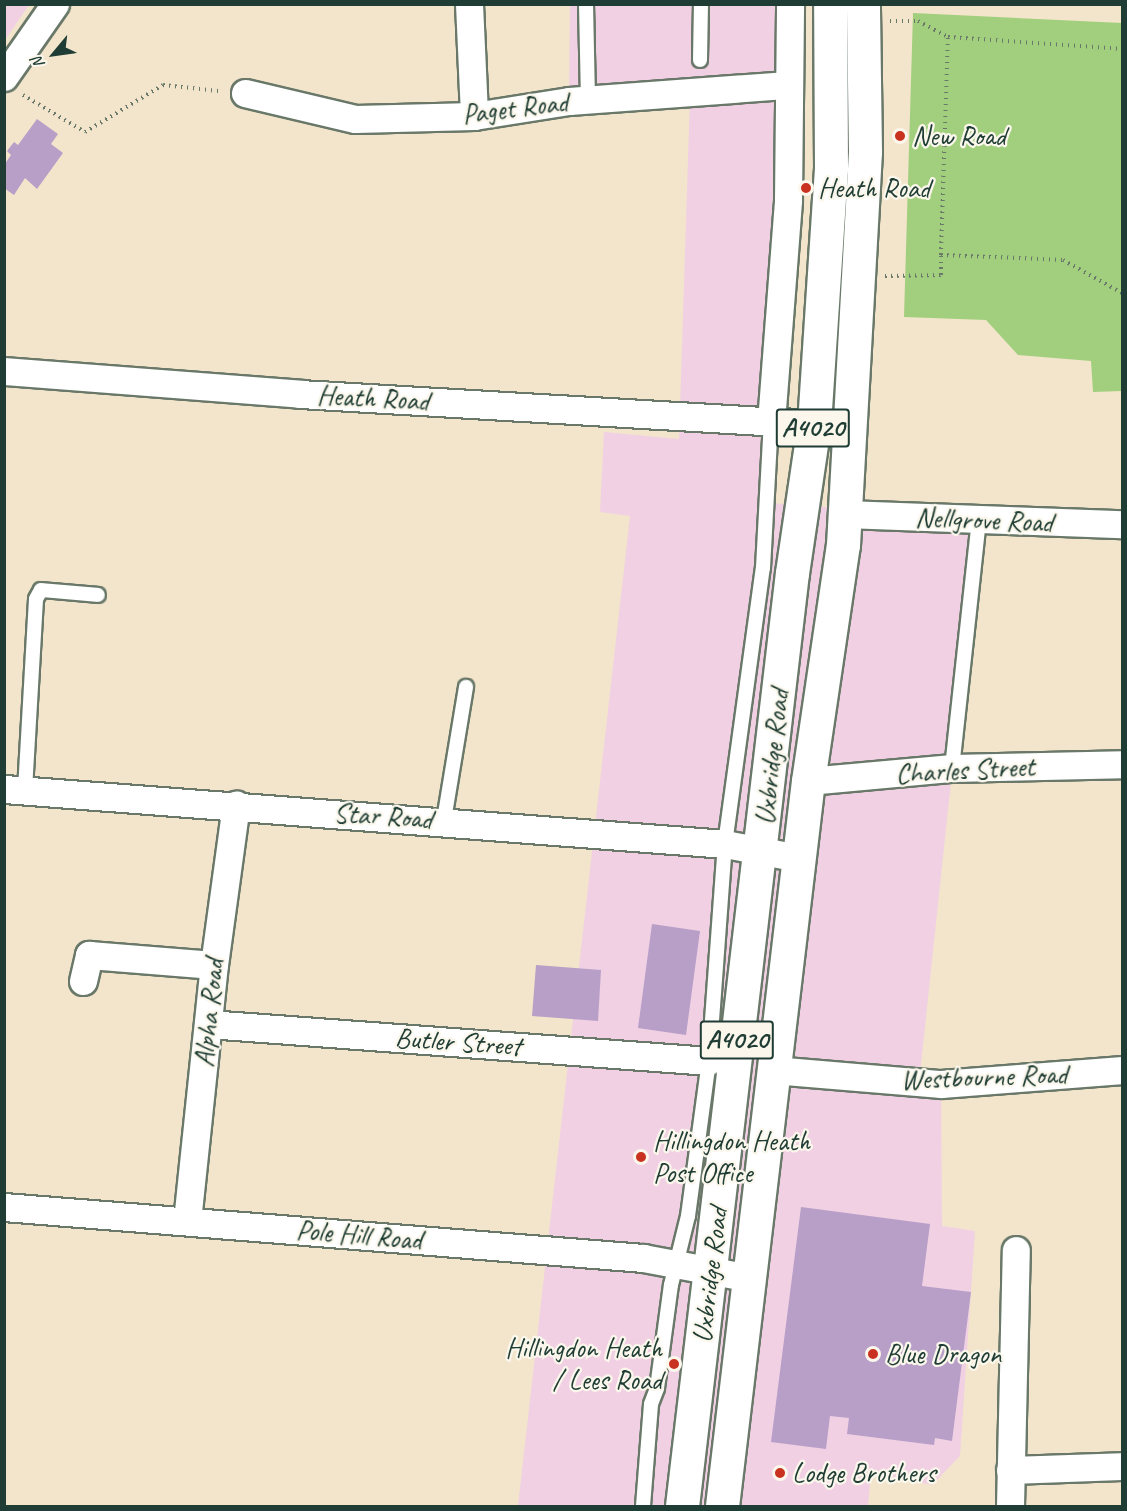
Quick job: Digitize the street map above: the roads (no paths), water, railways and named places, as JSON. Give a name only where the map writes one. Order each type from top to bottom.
[{"type":"main road","name":"Uxbridge Road","points":[[682,1506],[712,1272],[725,1129],[761,849],[792,573],[814,424],[831,168],[830,4]]},
{"type":"main road","name":"Uxbridge Road","points":[[722,1506],[808,781],[845,514],[860,277],[865,152],[862,13]]},
{"type":"street","points":[[10,84],[54,4]]},
{"type":"street","points":[[469,4],[474,116]]},
{"type":"street","points":[[771,422],[788,200],[790,4]]},
{"type":"street","name":"Paget Road","points":[[245,93],[355,119],[474,116],[588,99],[788,85]]},
{"type":"street","name":"Heath Road","points":[[4,371],[300,394],[814,424]]},
{"type":"street","name":"Nellgrove Road","points":[[845,514],[1122,524]]},
{"type":"street","name":"Charles Street","points":[[808,781],[952,768],[1122,764]]},
{"type":"street","name":"Star Road","points":[[15,790],[236,804],[725,844],[799,858]]},
{"type":"street","name":"Alpha Road","points":[[187,1221],[214,965],[236,804]]},
{"type":"street","points":[[83,981],[88,955],[214,965]]},
{"type":"street","name":"Butler Street","points":[[208,1024],[709,1061]]},
{"type":"street","name":"Westbourne Road","points":[[773,1070],[941,1084],[1122,1070]]},
{"type":"street","name":"Pole Hill Road","points":[[4,1207],[631,1257],[750,1278]]},
{"type":"street","points":[[1010,1506],[1016,1250]]},
{"type":"street","points":[[1010,1470],[1122,1466]]},
{"type":"lane","points":[[586,4],[588,99]]},
{"type":"lane","points":[[700,60],[701,4]]},
{"type":"lane","points":[[643,1506],[651,1404],[676,1265],[688,1216],[709,1061],[725,844],[764,568],[771,422]]},
{"type":"lane","points":[[952,768],[979,518]]},
{"type":"lane","points":[[15,790],[36,599],[41,590],[98,595]]},
{"type":"lane","points":[[444,820],[466,687]]},
{"type":"place","name":"New Road","points":[[900,136]]},
{"type":"place","name":"Heath Road","points":[[806,188]]},
{"type":"place","name":"Hillingdon Heath Post Office","points":[[641,1157]]},
{"type":"place","name":"Blue Dragon","points":[[873,1354]]},
{"type":"place","name":"Hillingdon Heath / Lees Road","points":[[674,1364]]},
{"type":"place","name":"Lodge Brothers","points":[[780,1473]]}]
